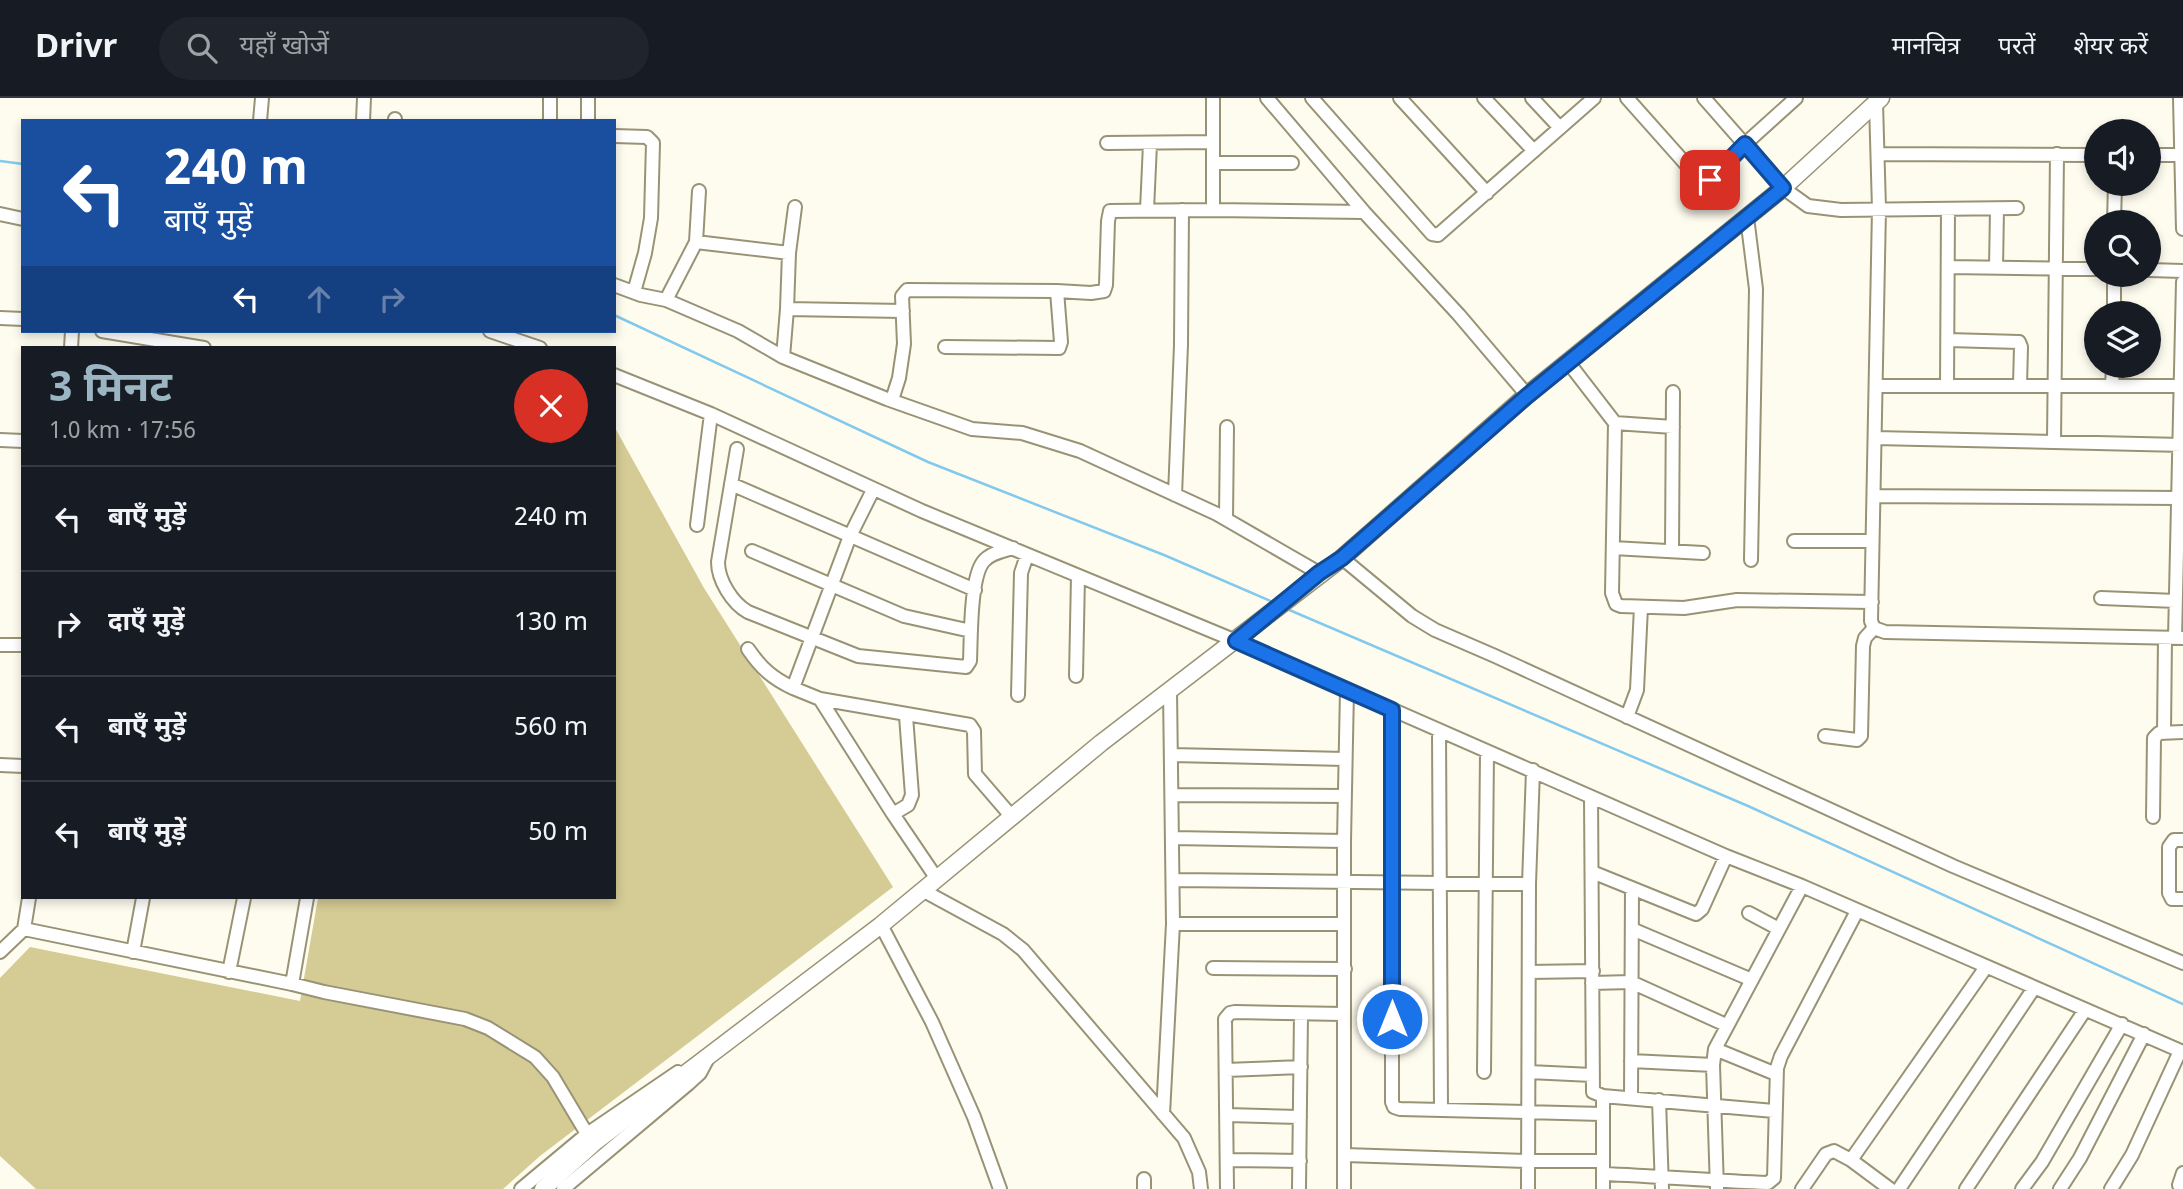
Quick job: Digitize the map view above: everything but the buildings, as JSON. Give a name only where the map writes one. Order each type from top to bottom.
[{"type":"main road","points":[[543,1189],[594,1143],[881,925],[1101,743],[1342,558],[1527,396],[1783,188],[1878,100]]},
{"type":"street","points":[[260,119],[262,98]]},
{"type":"street","points":[[363,119],[364,98]]},
{"type":"street","points":[[550,98],[550,119]]},
{"type":"street","points":[[588,98],[588,119]]},
{"type":"street","points":[[1213,98],[1213,210]]},
{"type":"street","points":[[1267,98],[1527,396]]},
{"type":"street","points":[[1312,98],[1432,234],[1438,235],[1445,232],[1594,98]]},
{"type":"street","points":[[1400,98],[1487,193]]},
{"type":"street","points":[[1484,98],[1534,152]]},
{"type":"street","points":[[1532,98],[1560,128]]},
{"type":"street","points":[[1627,98],[1700,180],[1710,180],[1796,98]]},
{"type":"street","points":[[1704,98],[1783,188],[1808,206],[1824,209],[2017,208]]},
{"type":"street","points":[[2180,98],[2183,229]]},
{"type":"street","points":[[1878,100],[1879,209],[1871,621],[1874,628],[1885,632],[2174,638]]},
{"type":"street","points":[[616,136],[647,137],[653,143],[651,218],[634,292]]},
{"type":"street","points":[[1107,143],[1213,142]]},
{"type":"street","points":[[1147,210],[1150,144]]},
{"type":"street","points":[[2161,154],[2182,151]]},
{"type":"street","points":[[1878,154],[2084,155]]},
{"type":"street","points":[[2054,442],[2057,154]]},
{"type":"street","points":[[1213,163],[1292,163]]},
{"type":"street","points":[[666,300],[696,242],[699,191]]},
{"type":"street","points":[[783,357],[794,207]]},
{"type":"street","points":[[1947,386],[1948,209]]},
{"type":"street","points":[[1996,268],[1997,209]]},
{"type":"street","points":[[892,400],[903,357],[902,296],[911,289],[1091,293],[1104,290],[1109,214],[1117,210],[1364,212]]},
{"type":"street","points":[[1175,495],[1181,345],[1182,210]]},
{"type":"street","points":[[0,214],[21,219]]},
{"type":"street","points":[[1747,217],[1756,289],[1751,560]]},
{"type":"street","points":[[696,242],[789,253]]},
{"type":"street","points":[[1948,267],[2084,269]]},
{"type":"street","points":[[2161,270],[2183,271]]},
{"type":"street","points":[[2164,732],[2176,601],[2183,282]]},
{"type":"street","points":[[616,286],[666,300],[738,331],[783,357],[972,429],[1022,433],[1080,451],[1226,519],[1315,577]]},
{"type":"street","points":[[945,347],[1059,348],[1061,342],[1057,291]]},
{"type":"street","points":[[787,309],[903,311]]},
{"type":"street","points":[[0,318],[21,319]]},
{"type":"street","points":[[109,333],[141,342],[183,346]]},
{"type":"street","points":[[496,333],[534,346]]},
{"type":"street","points":[[1948,340],[2019,342],[2020,385]]},
{"type":"street","points":[[1568,362],[1615,423],[1613,599],[1621,606],[1684,608],[1737,600],[1872,602]]},
{"type":"street","points":[[616,376],[711,414],[873,490],[1027,555],[1241,637],[1347,690],[1439,731],[2182,1052],[2133,1155],[2112,1189]]},
{"type":"street","points":[[2112,378],[2112,386]]},
{"type":"street","points":[[1876,386],[2180,386]]},
{"type":"street","points":[[1672,551],[1673,392]]},
{"type":"street","points":[[697,525],[711,414]]},
{"type":"street","points":[[1615,423],[1673,427]]},
{"type":"street","points":[[1226,519],[1227,427]]},
{"type":"street","points":[[1875,438],[2181,444]]},
{"type":"street","points":[[0,440],[21,441]]},
{"type":"street","points":[[737,449],[719,562],[720,575],[741,608],[858,656],[962,667],[970,661],[975,590],[984,561],[996,553],[1013,548]]},
{"type":"street","points":[[731,484],[975,590]]},
{"type":"street","points":[[793,688],[850,536],[873,490]]},
{"type":"street","points":[[1874,496],[2178,498]]},
{"type":"street","points":[[1794,541],[1872,541]]},
{"type":"street","points":[[1613,548],[1703,553]]},
{"type":"street","points":[[752,551],[904,617],[971,631]]},
{"type":"street","points":[[1018,695],[1021,573],[1027,555]]},
{"type":"street","points":[[1342,558],[1412,616],[1435,630],[1941,860],[2183,963]]},
{"type":"street","points":[[1076,676],[1078,576]]},
{"type":"street","points":[[2101,598],[2176,601]]},
{"type":"street","points":[[1628,717],[1637,690],[1642,607]]},
{"type":"street","points":[[1825,736],[1857,740],[1861,736],[1863,646],[1865,638],[1874,628]]},
{"type":"street","points":[[0,645],[21,645]]},
{"type":"street","points":[[747,649],[763,671],[774,679],[820,699],[906,716],[967,724],[973,728],[975,774],[1012,817]]},
{"type":"street","points":[[1344,1189],[1347,690]]},
{"type":"street","points":[[1163,1114],[1174,880],[1170,691]]},
{"type":"street","points":[[820,699],[937,879]]},
{"type":"street","points":[[1392,710],[1394,1107],[1602,1114]]},
{"type":"street","points":[[893,814],[908,805],[912,795],[906,716]]},
{"type":"street","points":[[1439,731],[1441,1109]]},
{"type":"street","points":[[2153,817],[2154,738],[2159,733],[2183,732]]},
{"type":"street","points":[[1484,1072],[1487,752]]},
{"type":"street","points":[[1172,755],[1345,759]]},
{"type":"street","points":[[0,765],[21,766]]},
{"type":"street","points":[[1528,1189],[1532,770]]},
{"type":"street","points":[[1173,795],[1345,796]]},
{"type":"street","points":[[1591,797],[1593,1092],[1603,1096],[1774,1111]]},
{"type":"street","points":[[1173,838],[1344,841]]},
{"type":"street","points":[[2183,840],[2174,840],[2169,847],[2169,893],[2172,898],[2183,899]]},
{"type":"street","points":[[1592,872],[1692,914],[1699,913],[1726,856]]},
{"type":"street","points":[[1174,880],[1529,884]]},
{"type":"street","points":[[1717,1185],[1713,1106],[1715,1049],[1802,886]]},
{"type":"street","points":[[1631,1098],[1632,888]]},
{"type":"street","points":[[924,891],[1003,934],[1023,950],[1184,1138],[1199,1172],[1201,1189]]},
{"type":"street","points":[[0,952],[24,929],[29,899]]},
{"type":"street","points":[[133,952],[143,899]]},
{"type":"street","points":[[229,972],[244,899]]},
{"type":"street","points":[[292,984],[307,899]]},
{"type":"street","points":[[1345,1155],[1528,1161],[1603,1167],[1662,1182],[1768,1186],[1774,1178],[1776,1074],[1781,1056],[1857,911]]},
{"type":"street","points":[[1749,913],[1779,929]]},
{"type":"street","points":[[1173,924],[1344,924]]},
{"type":"street","points":[[881,925],[932,1021],[974,1117],[1000,1189]]},
{"type":"street","points":[[24,929],[465,1019],[488,1028],[535,1057],[553,1077],[587,1133]]},
{"type":"street","points":[[1632,929],[1752,980]]},
{"type":"street","points":[[1852,1160],[1986,967]]},
{"type":"street","points":[[1213,968],[1345,969]]},
{"type":"street","points":[[1529,972],[1631,982],[1726,1025]]},
{"type":"street","points":[[1899,1189],[2034,988]]},
{"type":"street","points":[[1966,1189],[2085,1010]]},
{"type":"street","points":[[1227,1189],[1226,1019],[1230,1013],[1344,1014]]},
{"type":"street","points":[[1299,1189],[1301,1014]]},
{"type":"street","points":[[2022,1189],[2042,1162],[2122,1024]]},
{"type":"street","points":[[2060,1189],[2080,1158],[2144,1034]]},
{"type":"street","points":[[1715,1049],[1776,1074]]},
{"type":"street","points":[[521,1189],[587,1133],[670,1076],[708,1058]]},
{"type":"street","points":[[563,1189],[688,1084],[700,1073],[708,1058]]},
{"type":"street","points":[[1631,1061],[1713,1065]]},
{"type":"street","points":[[1226,1070],[1301,1067]]},
{"type":"street","points":[[1529,1072],[1592,1075]]},
{"type":"street","points":[[1603,1096],[1603,1189]]},
{"type":"street","points":[[1659,1100],[1662,1182]]},
{"type":"street","points":[[1227,1115],[1300,1117]]},
{"type":"street","points":[[1802,1189],[1829,1151],[1838,1152],[1852,1160],[1890,1189]]},
{"type":"street","points":[[1227,1160],[1300,1161]]},
{"type":"shaded area","points":[[616,430],[704,588],[893,887],[540,1156],[503,1189],[36,1189],[0,1156],[0,978],[30,947],[300,1001],[318,899],[616,899]]},
{"type":"waterway","points":[[0,161],[21,164]]},
{"type":"waterway","points":[[616,316],[928,462],[1164,555],[1275,603]]},
{"type":"waterway","points":[[1287,609],[1748,806],[2183,1004]]},
{"type":"route","points":[[1392,1019],[1392,710],[1236,641],[1319,573],[1342,558],[1527,396],[1783,188],[1745,144],[1710,180]]}]
